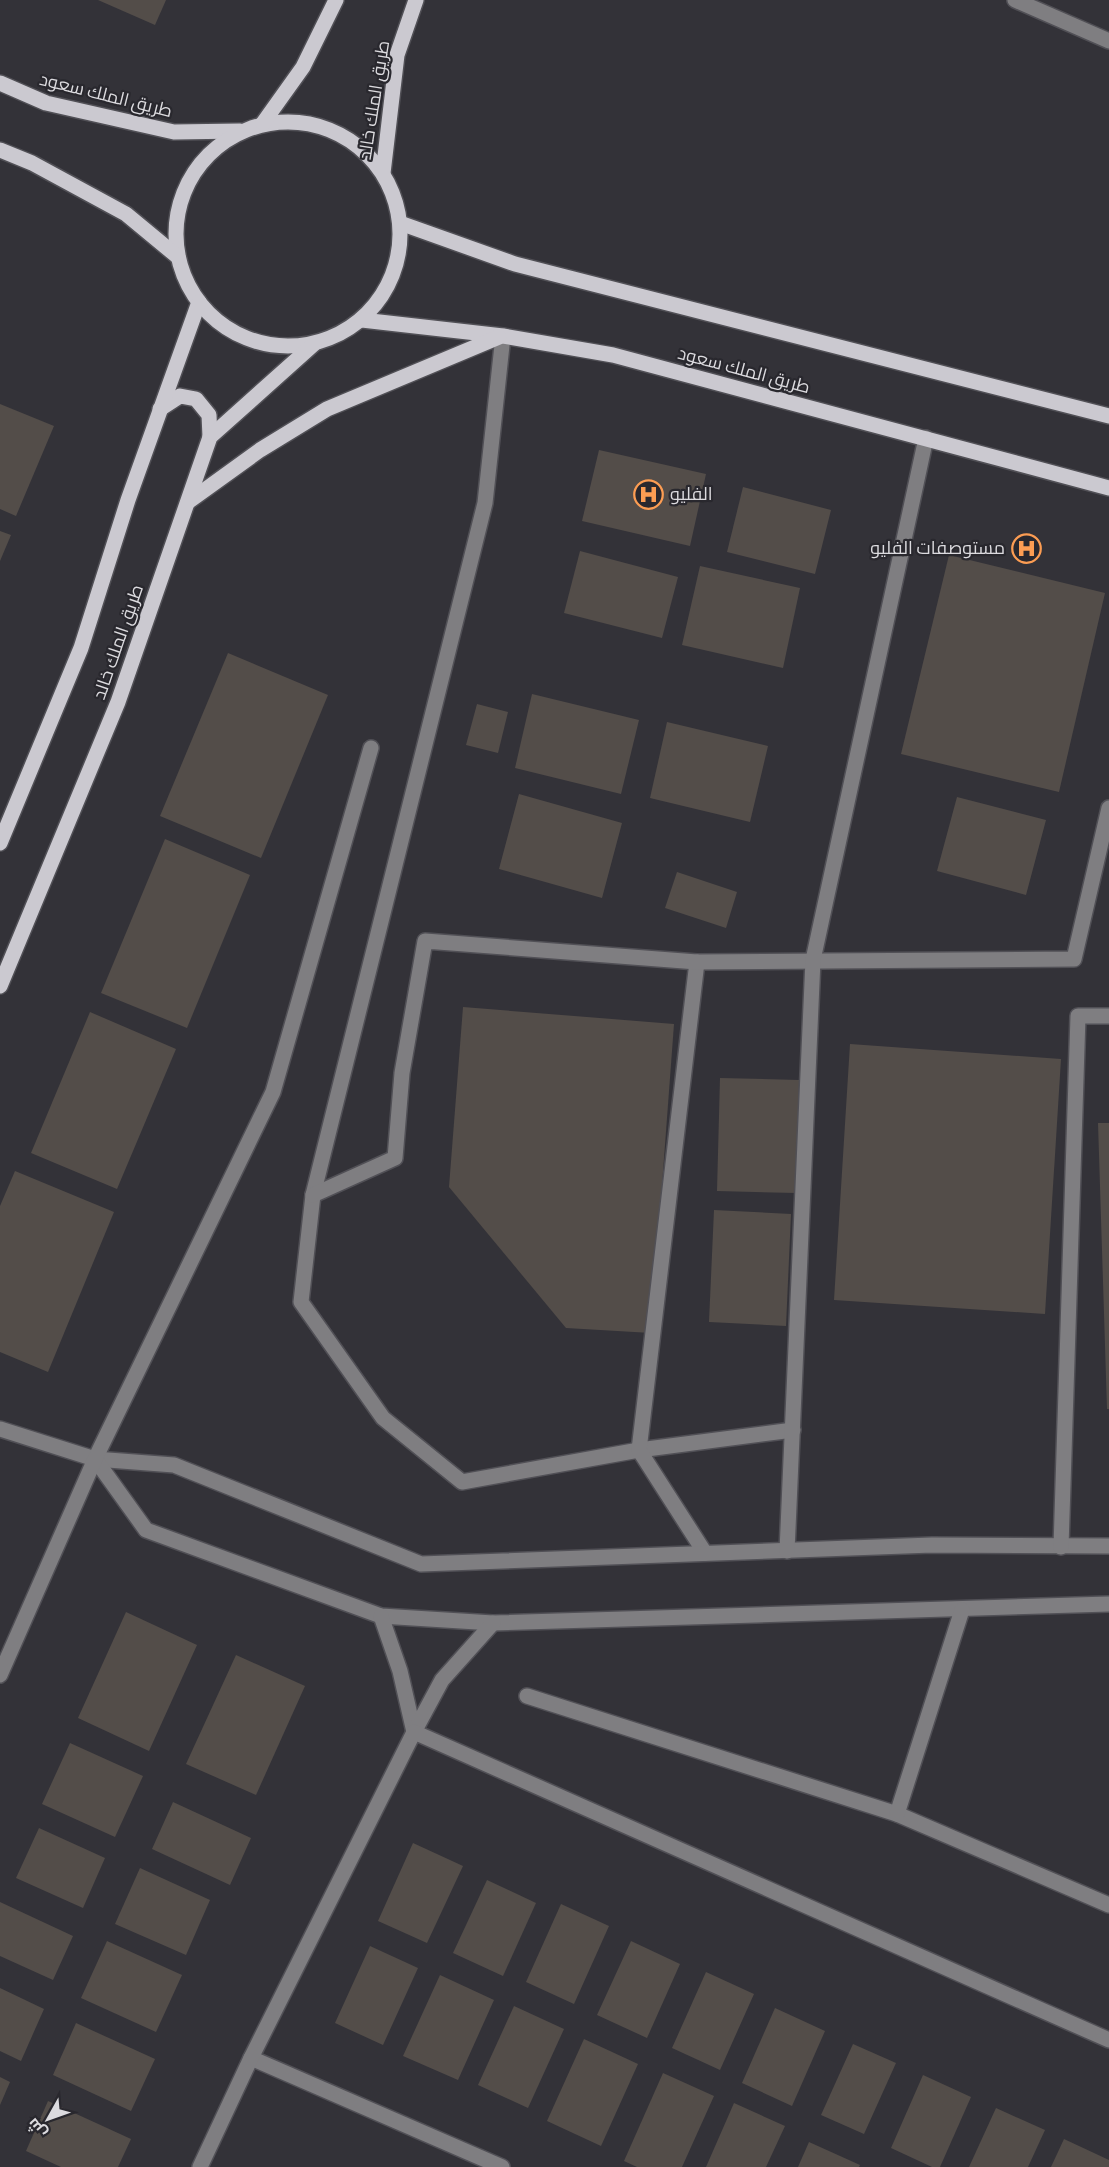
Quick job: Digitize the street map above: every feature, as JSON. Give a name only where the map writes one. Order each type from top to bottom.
[{"type":"main road","points":[[263,123],[303,67],[336,0]]},
{"type":"main road","name":"طريق الملك خالد","points":[[383,173],[397,55],[416,0]]},
{"type":"main road","name":"طريق الملك سعود","points":[[0,83],[46,104],[174,132],[240,131]]},
{"type":"main road","points":[[298,121],[331,129],[360,147],[383,173],[400,223],[398,259],[385,292],[362,320],[339,334],[314,344],[272,345],[231,330],[199,302],[186,281],[178,256],[176,219],[187,183],[209,153],[240,131],[263,123],[298,121]]},
{"type":"main road","points":[[0,150],[32,163],[126,214],[178,256]]},
{"type":"main road","points":[[400,223],[515,264],[1109,416]]},
{"type":"main road","name":"طريق الملك خالد","points":[[0,843],[81,648],[160,409],[199,302]]},
{"type":"main road","name":"طريق الملك سعود","points":[[362,320],[503,336],[613,355],[1109,488]]},
{"type":"main road","points":[[188,502],[260,450],[327,409],[503,336]]},
{"type":"main road","name":"طريق الملك خالد","points":[[0,986],[118,702],[210,438],[314,344]]},
{"type":"main road","points":[[160,409],[180,396],[196,399],[209,415],[210,438]]},
{"type":"street","points":[[1015,0],[1109,41]]},
{"type":"street","points":[[503,336],[485,503],[313,1195],[302,1302],[383,1418],[462,1482],[639,1450],[793,1430]]},
{"type":"street","points":[[787,1551],[813,960],[926,438]]},
{"type":"street","points":[[0,1676],[95,1459],[273,1092],[371,748]]},
{"type":"street","points":[[313,1195],[395,1158],[402,1073],[425,941],[697,962],[1074,959],[1109,808]]},
{"type":"street","points":[[697,962],[639,1450],[705,1553]]},
{"type":"street","points":[[1061,1547],[1078,1016],[1109,1016]]},
{"type":"street","points":[[0,1430],[95,1459],[174,1465],[421,1564],[932,1545],[1109,1546]]},
{"type":"street","points":[[95,1459],[146,1530],[381,1616],[493,1623],[1109,1604]]},
{"type":"street","points":[[897,1814],[962,1610]]},
{"type":"street","points":[[381,1616],[399,1671],[414,1732]]},
{"type":"street","points":[[200,2167],[251,2058],[442,1680],[493,1623]]},
{"type":"street","points":[[527,1696],[897,1814],[1109,1905]]},
{"type":"street","points":[[414,1732],[1109,2040]]},
{"type":"street","points":[[251,2058],[502,2167]]},
{"type":"building","points":[[98,0],[166,0],[155,25]]},
{"type":"building","points":[[0,404],[54,426],[16,516],[0,509]]},
{"type":"building","points":[[599,450],[706,474],[690,546],[582,521]]},
{"type":"building","points":[[743,487],[831,510],[815,574],[727,552]]},
{"type":"building","points":[[0,531],[11,535],[0,561]]},
{"type":"building","points":[[580,551],[678,577],[662,638],[564,613]]},
{"type":"building","points":[[949,555],[1105,593],[1059,792],[901,754]]},
{"type":"building","points":[[700,566],[800,588],[783,668],[682,645]]},
{"type":"building","points":[[228,653],[328,695],[261,858],[160,816]]},
{"type":"building","points":[[532,694],[639,720],[621,794],[515,768]]},
{"type":"building","points":[[477,704],[508,712],[498,753],[466,745]]},
{"type":"building","points":[[667,722],[768,746],[750,822],[650,798]]},
{"type":"building","points":[[519,794],[622,823],[602,898],[499,869]]},
{"type":"building","points":[[957,797],[1046,820],[1026,895],[937,871]]},
{"type":"building","points":[[165,839],[250,875],[187,1028],[101,993]]},
{"type":"building","points":[[677,872],[737,892],[726,928],[665,908]]},
{"type":"building","points":[[463,1007],[674,1024],[651,1333],[566,1328],[449,1187]]},
{"type":"building","points":[[90,1012],[176,1049],[117,1189],[31,1153]]},
{"type":"building","points":[[850,1044],[1061,1059],[1045,1314],[834,1300]]},
{"type":"building","points":[[720,1078],[799,1080],[797,1193],[717,1191]]},
{"type":"building","points":[[1098,1123],[1109,1123],[1109,1409],[1107,1409]]},
{"type":"building","points":[[15,1171],[114,1212],[48,1372],[0,1352],[0,1206]]},
{"type":"building","points":[[714,1210],[791,1214],[786,1326],[709,1322]]},
{"type":"building","points":[[126,1612],[197,1645],[149,1751],[78,1718]]},
{"type":"building","points":[[236,1655],[305,1686],[256,1795],[186,1764]]},
{"type":"building","points":[[70,1743],[143,1776],[115,1837],[42,1804]]},
{"type":"building","points":[[173,1802],[251,1838],[230,1885],[152,1849]]},
{"type":"building","points":[[39,1828],[105,1858],[83,1908],[16,1878]]},
{"type":"building","points":[[413,1843],[463,1866],[427,1943],[378,1921]]},
{"type":"building","points":[[140,1868],[210,1900],[186,1955],[115,1924]]},
{"type":"building","points":[[487,1880],[536,1903],[503,1976],[453,1953]]},
{"type":"building","points":[[0,1902],[73,1936],[53,1980],[0,1956]]},
{"type":"building","points":[[561,1904],[609,1926],[574,2004],[526,1982]]},
{"type":"building","points":[[107,1941],[182,1975],[156,2032],[81,1998]]},
{"type":"building","points":[[631,1941],[680,1964],[647,2038],[597,2015]]},
{"type":"building","points":[[370,1946],[418,1968],[383,2045],[335,2023]]},
{"type":"building","points":[[706,1972],[754,1994],[720,2070],[672,2048]]},
{"type":"building","points":[[440,1975],[494,2000],[458,2080],[403,2056]]},
{"type":"building","points":[[0,1988],[44,2009],[21,2061],[0,2051]]},
{"type":"building","points":[[514,2006],[564,2029],[528,2108],[478,2085]]},
{"type":"building","points":[[775,2008],[825,2031],[792,2106],[742,2083]]},
{"type":"building","points":[[76,2023],[155,2059],[131,2111],[53,2075]]},
{"type":"building","points":[[584,2039],[638,2064],[601,2146],[547,2121]]},
{"type":"building","points":[[853,2044],[896,2063],[864,2134],[821,2115]]},
{"type":"building","points":[[663,2073],[714,2096],[682,2167],[637,2167],[624,2161]]},
{"type":"building","points":[[923,2075],[971,2097],[940,2167],[932,2167],[891,2148]]},
{"type":"building","points":[[0,2077],[10,2082],[0,2105]]},
{"type":"building","points":[[48,2101],[131,2139],[118,2167],[61,2167],[26,2151]]},
{"type":"building","points":[[734,2103],[785,2126],[766,2167],[706,2167]]},
{"type":"building","points":[[996,2108],[1045,2130],[1028,2167],[969,2167]]},
{"type":"building","points":[[1064,2139],[1109,2160],[1109,2167],[1051,2167]]},
{"type":"building","points":[[809,2142],[860,2165],[859,2167],[798,2167]]},
{"type":"place","name":"الفليو","points":[[649,494]]},
{"type":"place","name":"مستوصفات الفليو","points":[[1026,548]]}]
